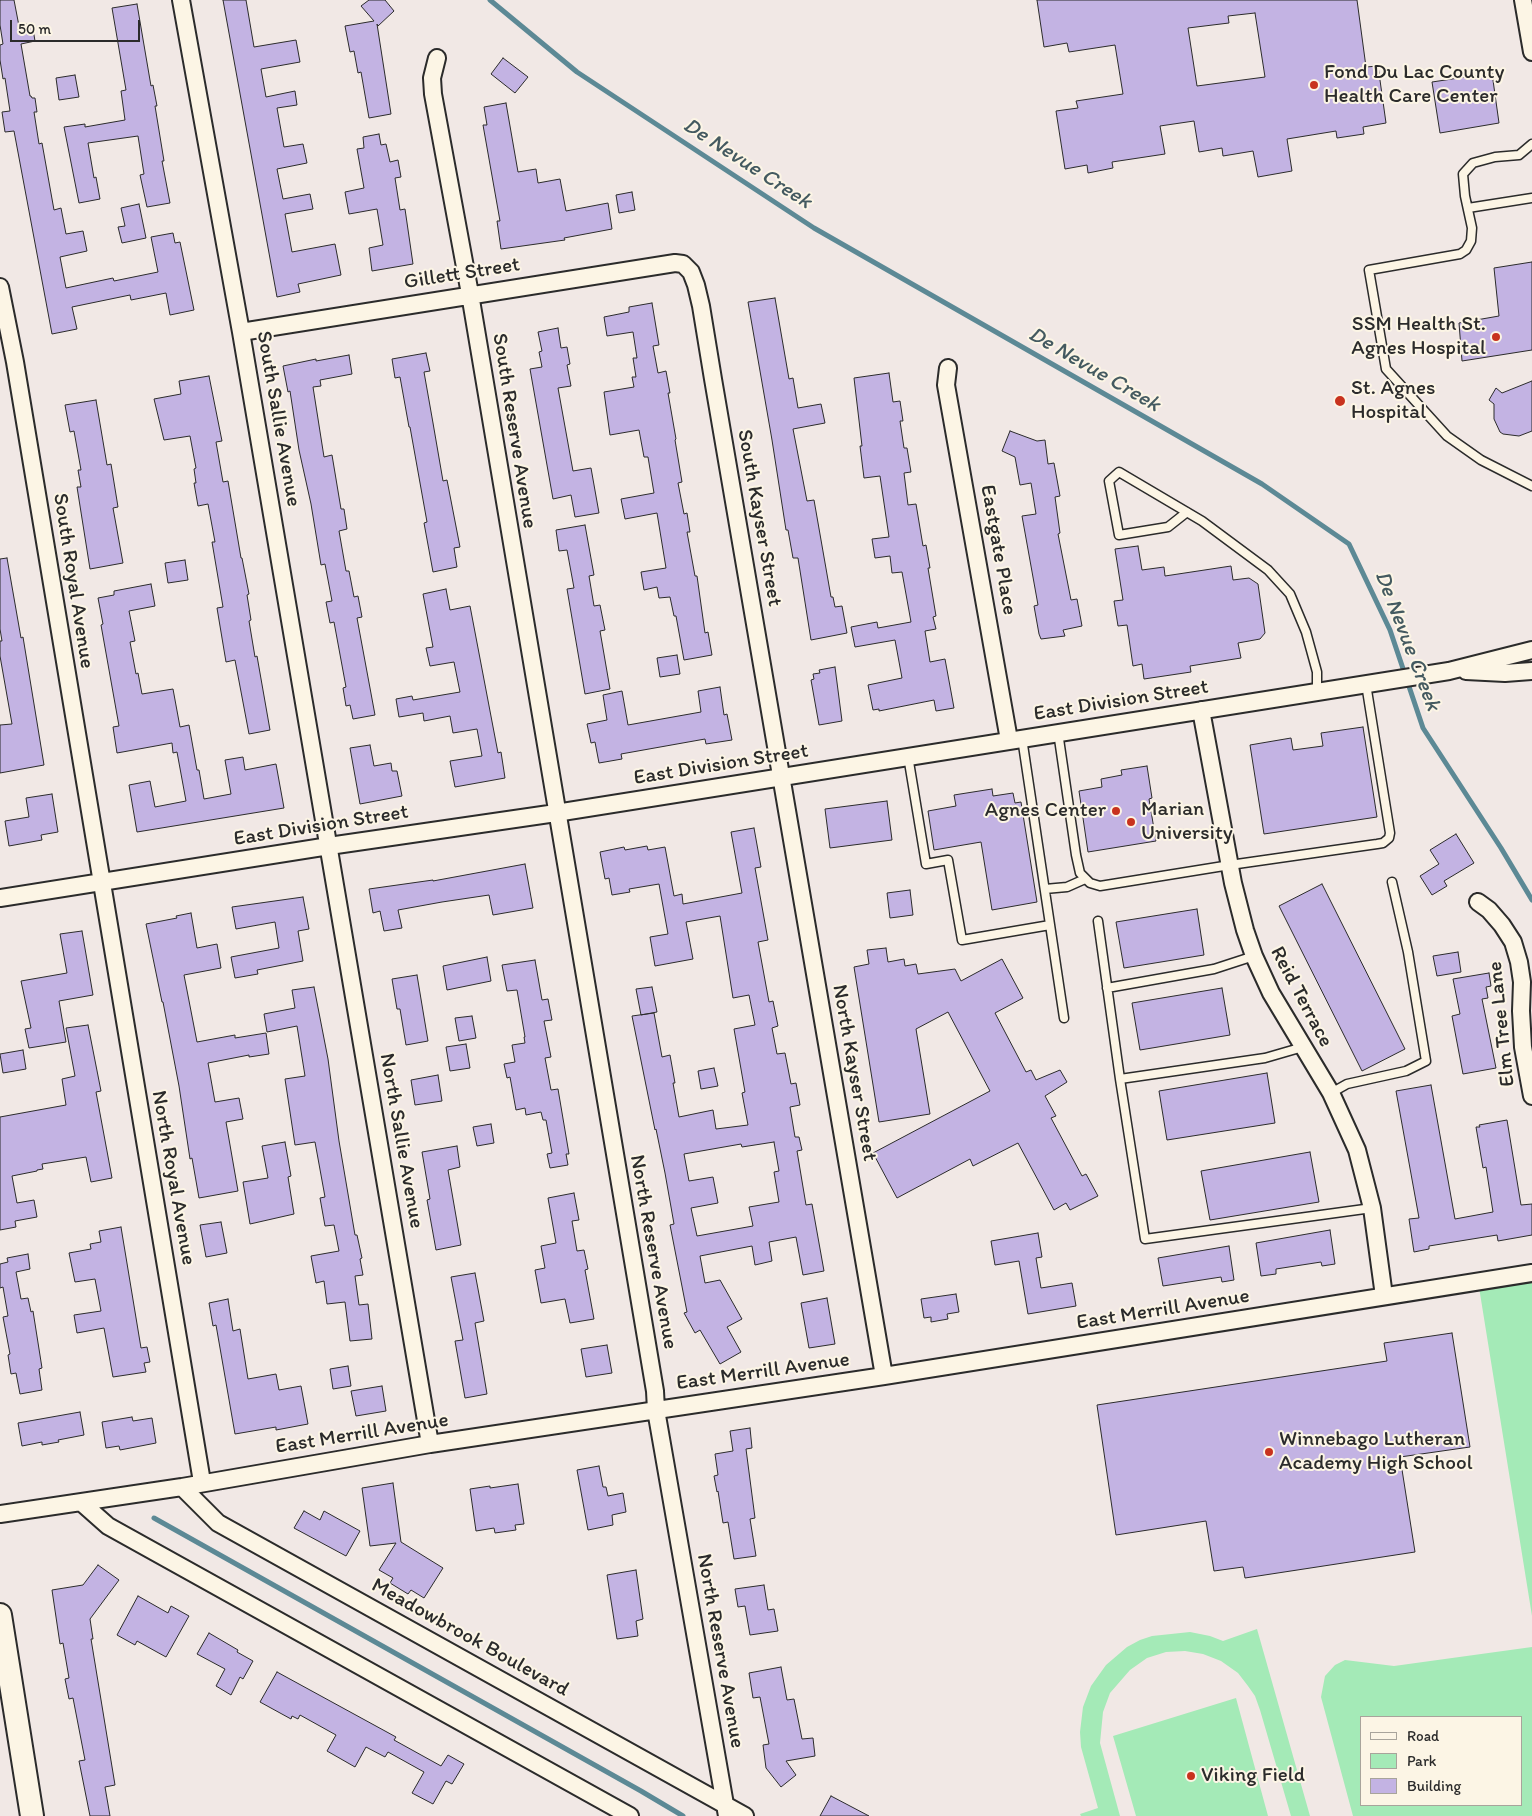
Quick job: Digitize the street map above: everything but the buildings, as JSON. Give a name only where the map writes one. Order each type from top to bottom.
[{"type":"street","name":"South Sallie Avenue","points":[[180,0],[242,332],[329,846]]},
{"type":"street","points":[[1523,0],[1532,52]]},
{"type":"street","name":"South Reserve Avenue","points":[[438,58],[432,78],[433,94],[470,294],[556,813]]},
{"type":"street","name":"Gillett Street","points":[[242,332],[470,294],[675,263],[683,264],[688,268]]},
{"type":"street","name":"South Kayser Street","points":[[688,268],[694,279],[701,306],[782,776]]},
{"type":"street","name":"South Royal Avenue","points":[[0,287],[15,362],[101,882]]},
{"type":"street","name":"Eastgate Place","points":[[948,368],[946,384],[1016,739]]},
{"type":"street","name":"East Division Street","points":[[0,898],[329,846],[556,813],[1449,671],[1532,650]]},
{"type":"street","name":"East Division Street","points":[[1449,671],[1505,673],[1532,671]]},
{"type":"street","name":"Reid Terrace","points":[[1201,710],[1239,910],[1254,956],[1274,999],[1331,1093],[1357,1150],[1372,1208],[1384,1296]]},
{"type":"street","name":"North Kayser Street","points":[[782,776],[884,1376]]},
{"type":"street","name":"North Reserve Avenue","points":[[556,813],[653,1382],[656,1410],[726,1811]]},
{"type":"street","name":"North Sallie Avenue","points":[[329,846],[430,1444]]},
{"type":"street","name":"North Royal Avenue","points":[[101,882],[202,1482]]},
{"type":"street","name":"Elm Tree Lane","points":[[1478,902],[1489,910],[1502,925],[1513,942],[1519,962],[1522,982],[1523,1047],[1532,1096]]},
{"type":"street","name":"East Merrill Avenue","points":[[0,1514],[182,1487],[202,1482],[430,1444],[884,1376],[1532,1273]]},
{"type":"street","name":"Meadowbrook Boulevard","points":[[182,1487],[218,1523],[726,1811],[745,1816]]},
{"type":"street","points":[[82,1503],[108,1526],[630,1816]]},
{"type":"street","points":[[0,1615],[32,1816]]},
{"type":"lane","points":[[1532,144],[1519,155],[1495,157],[1473,163],[1463,174],[1472,228],[1471,241],[1466,250],[1460,254],[1368,270],[1386,369],[1447,436],[1481,460],[1532,486]]},
{"type":"lane","points":[[1468,208],[1532,198]]},
{"type":"lane","points":[[1187,512],[1168,527],[1119,536],[1108,481],[1119,472],[1187,512],[1202,521],[1268,570],[1290,594],[1306,632],[1317,672],[1317,691]]},
{"type":"lane","points":[[1058,732],[1076,855],[1080,872],[1090,883],[1100,886],[1377,844],[1383,843],[1389,838],[1387,810],[1366,683]]},
{"type":"lane","points":[[1016,739],[1045,889],[1064,1018]]},
{"type":"lane","points":[[908,756],[926,864],[948,860],[962,940],[1050,925]]},
{"type":"lane","points":[[1045,889],[1067,888],[1085,879]]},
{"type":"lane","points":[[1331,1093],[1347,1084],[1406,1071],[1426,1061],[1408,952],[1392,882]]},
{"type":"lane","points":[[1098,921],[1145,1238],[1372,1208]]},
{"type":"lane","points":[[1107,988],[1214,969],[1254,956]]},
{"type":"lane","points":[[1120,1079],[1265,1058],[1303,1047]]},
{"type":"green space","points":[[1532,1273],[1532,1616],[1478,1281]]},
{"type":"green space","points":[[1257,1629],[1310,1816],[1291,1816],[1260,1710],[1255,1696],[1248,1686],[1238,1673],[1221,1661],[1203,1654],[1185,1651],[1166,1652],[1147,1658],[1130,1670],[1110,1693],[1103,1712],[1100,1743],[1120,1816],[1081,1816],[1080,1814],[1098,1808],[1081,1747],[1080,1732],[1083,1707],[1091,1686],[1106,1665],[1127,1647],[1152,1636],[1190,1632],[1223,1641]]},
{"type":"green space","points":[[1532,1647],[1532,1816],[1353,1816],[1321,1697],[1325,1676],[1335,1665],[1345,1660],[1394,1666]]},
{"type":"green space","name":"Viking Field","points":[[1236,1698],[1268,1816],[1136,1816],[1113,1736]]},
{"type":"waterway","name":"De Nevue Creek","points":[[490,0],[577,72],[814,228],[1262,484],[1349,544],[1390,630],[1423,728],[1501,848],[1532,900]]},
{"type":"waterway","points":[[154,1518],[683,1816]]},
{"type":"place","name":"Fond Du Lac County Health Care Center","points":[[1314,85]]},
{"type":"place","name":"SSM Health St. Agnes Hospital","points":[[1496,337]]},
{"type":"place","name":"St. Agnes Hospital","points":[[1340,401]]},
{"type":"place","name":"Agnes Center","points":[[1116,811]]},
{"type":"place","name":"Marian University","points":[[1131,822]]},
{"type":"place","name":"Winnebago Lutheran Academy High School","points":[[1269,1452]]},
{"type":"place","name":"Viking Field","points":[[1191,1776]]}]
